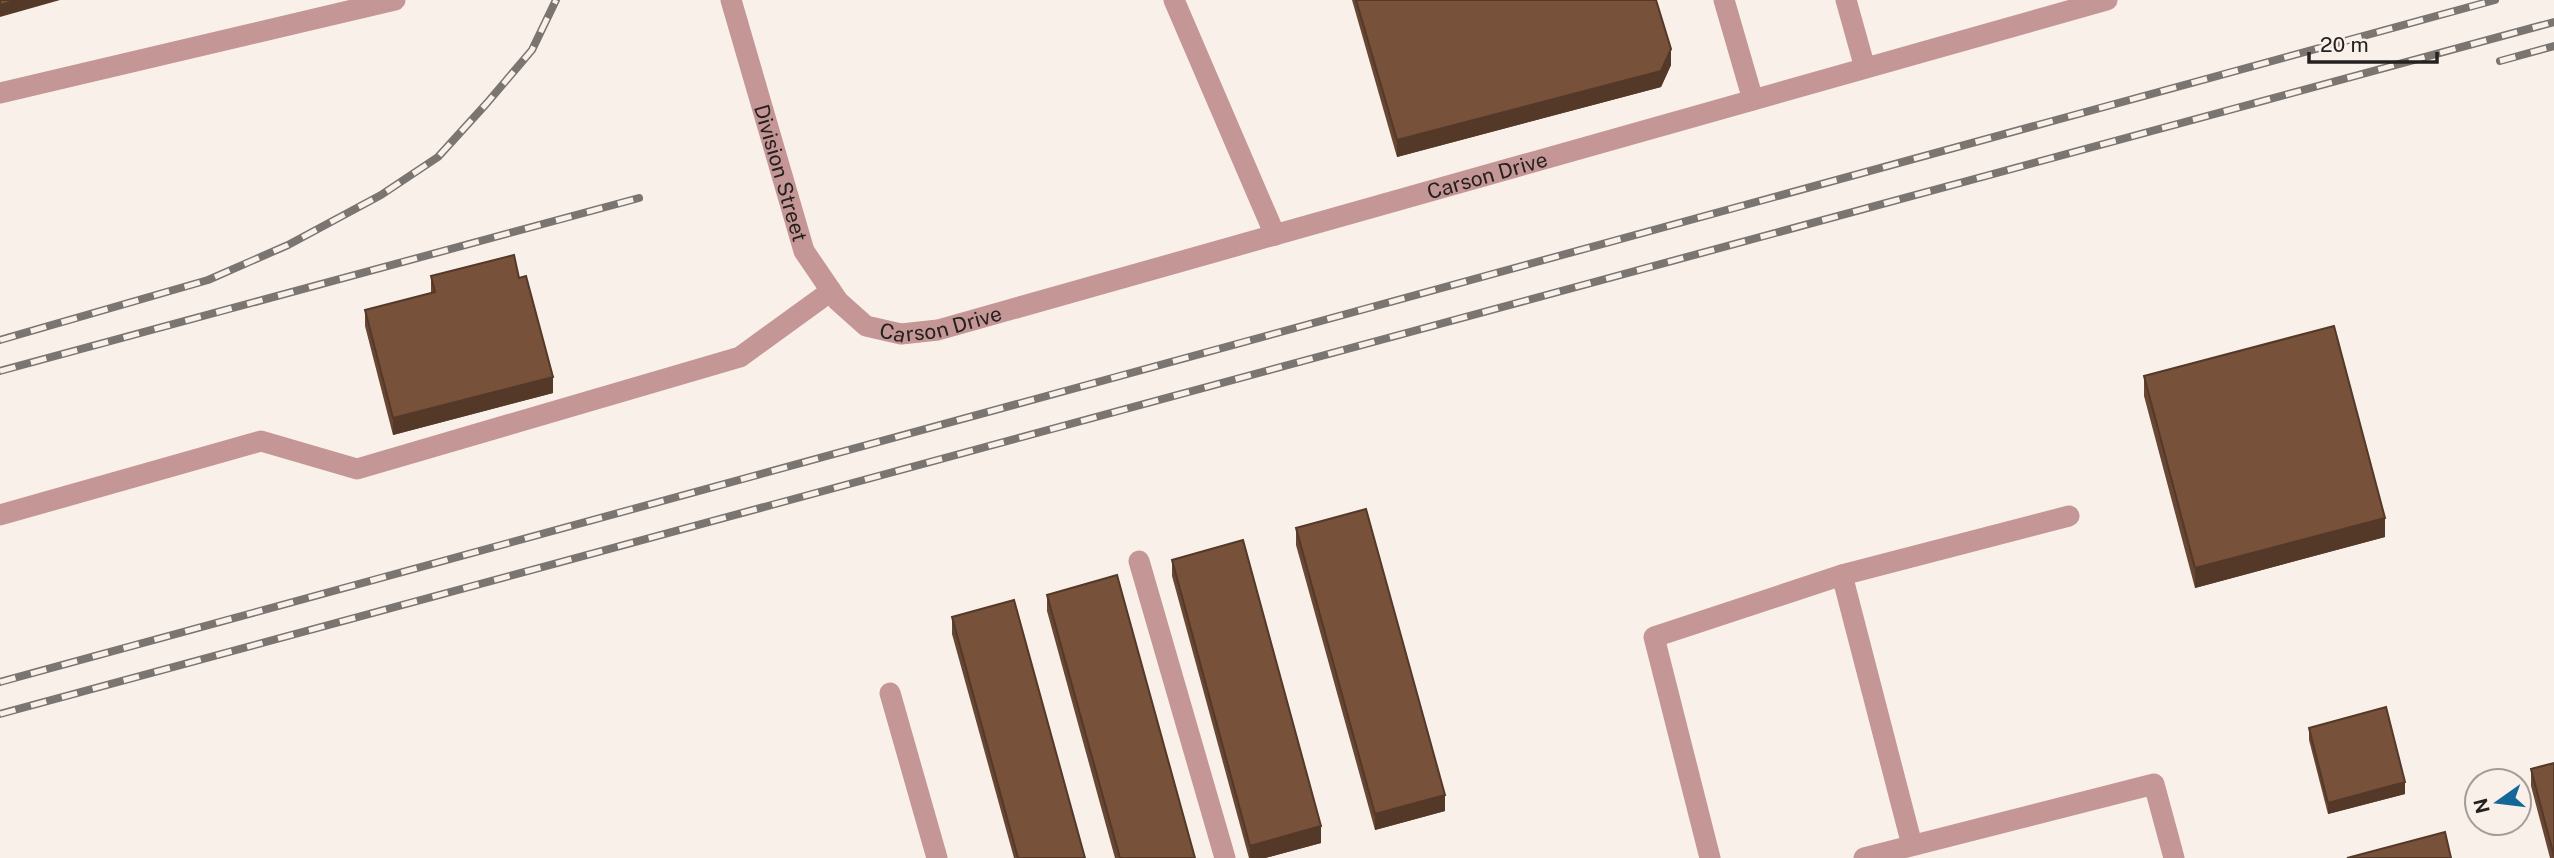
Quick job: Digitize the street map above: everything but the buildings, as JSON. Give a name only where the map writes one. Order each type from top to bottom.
[{"type":"street","points":[[0,93],[395,0]]},
{"type":"street","name":"Division Street","points":[[732,0],[804,251],[831,291],[866,327]]},
{"type":"street","points":[[1174,0],[1275,235]]},
{"type":"street","points":[[1724,0],[1754,100]]},
{"type":"street","points":[[1846,0],[1865,68]]},
{"type":"street","name":"Carson Drive","points":[[866,327],[901,334],[938,330],[2107,0]]},
{"type":"street","points":[[0,515],[261,442],[357,469],[740,357],[831,291]]},
{"type":"street","points":[[1710,858],[1654,637],[1842,575],[2069,516]]},
{"type":"street","points":[[1139,561],[1225,858]]},
{"type":"street","points":[[1842,575],[1912,845]]},
{"type":"street","points":[[890,693],[937,858]]},
{"type":"street","points":[[1864,858],[2154,784],[2174,858]]},
{"type":"railway","points":[[0,340],[208,280],[288,245],[381,195],[438,157],[487,103],[532,50],[556,0]]},
{"type":"railway","points":[[0,682],[2495,0]]},
{"type":"railway","points":[[0,714],[2554,22]]},
{"type":"railway","points":[[2500,61],[2554,46]]},
{"type":"railway","points":[[0,371],[639,198]]}]
